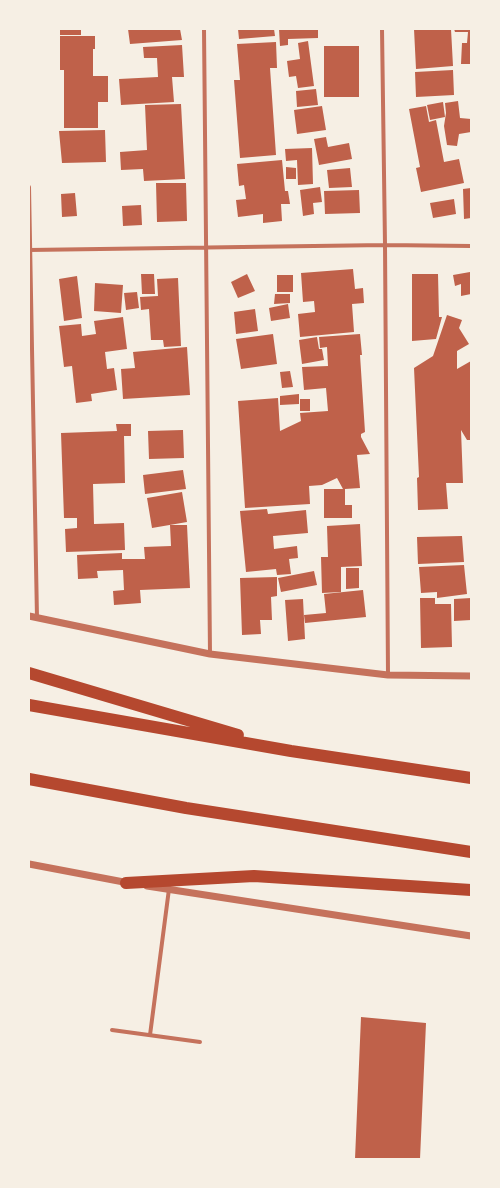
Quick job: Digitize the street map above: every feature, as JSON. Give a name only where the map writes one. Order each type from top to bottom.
[{"type":"highway","points":[[29,673],[291,751]]},
{"type":"highway","points":[[29,705],[291,751],[471,778]]},
{"type":"highway","points":[[29,779],[186,808],[471,852]]},
{"type":"highway","points":[[126,883],[254,876],[471,890]]},
{"type":"street","points":[[204,29],[210,654]]},
{"type":"street","points":[[382,29],[388,675]]},
{"type":"street","points":[[29,188],[33,617],[210,654],[388,675],[471,676]]},
{"type":"street","points":[[30,250],[385,245],[471,246]]},
{"type":"street","points":[[29,864],[126,883],[471,936]]},
{"type":"street","points":[[150,1035],[169,889]]},
{"type":"street","points":[[112,1030],[200,1042]]},
{"type":"building","points":[[60,29],[81,29],[81,35],[60,35]]},
{"type":"building","points":[[128,29],[180,29],[182,40],[130,44]]},
{"type":"building","points":[[238,29],[274,29],[275,36],[239,39]]},
{"type":"building","points":[[279,29],[318,29],[318,38],[288,39],[288,45],[280,46]]},
{"type":"building","points":[[414,29],[451,29],[453,66],[416,69]]},
{"type":"building","points":[[454,29],[471,29],[471,64],[461,64],[462,43],[467,43],[468,32],[455,32]]},
{"type":"building","points":[[60,36],[95,36],[95,49],[93,49],[93,76],[108,76],[108,102],[98,102],[98,128],[64,128],[64,70],[60,70]]},
{"type":"building","points":[[308,41],[314,86],[298,88],[296,76],[289,77],[287,61],[300,59],[298,43]]},
{"type":"building","points":[[276,42],[277,68],[270,68],[276,155],[240,158],[234,80],[240,80],[237,44]]},
{"type":"building","points":[[182,45],[184,77],[172,77],[174,102],[121,105],[119,79],[158,77],[157,58],[144,58],[143,47]]},
{"type":"building","points":[[324,46],[359,46],[359,97],[324,97]]},
{"type":"building","points":[[453,70],[454,95],[416,97],[415,72]]},
{"type":"building","points":[[316,89],[318,105],[297,107],[296,91]]},
{"type":"building","points":[[458,101],[460,118],[471,119],[471,132],[459,134],[457,146],[447,145],[444,126],[446,113],[445,103]]},
{"type":"building","points":[[443,102],[445,117],[430,120],[427,105]]},
{"type":"building","points":[[181,104],[185,179],[144,181],[143,169],[121,170],[120,152],[147,150],[145,105]]},
{"type":"building","points":[[322,106],[326,130],[297,134],[294,110]]},
{"type":"building","points":[[426,106],[429,122],[436,120],[444,162],[459,159],[464,183],[421,192],[416,168],[420,167],[409,109]]},
{"type":"building","points":[[105,130],[106,162],[62,163],[59,131]]},
{"type":"building","points":[[326,137],[328,147],[349,143],[352,159],[319,165],[314,139]]},
{"type":"building","points":[[312,148],[313,184],[298,185],[297,160],[286,161],[285,149]]},
{"type":"building","points":[[282,160],[285,191],[288,191],[290,204],[281,204],[282,221],[263,223],[263,214],[238,217],[236,200],[246,199],[244,185],[239,186],[237,164]]},
{"type":"building","points":[[286,167],[296,168],[296,179],[286,179]]},
{"type":"building","points":[[350,168],[352,187],[329,188],[327,170]]},
{"type":"building","points":[[156,183],[186,183],[187,221],[157,222]]},
{"type":"building","points":[[320,187],[322,202],[313,203],[314,214],[303,216],[300,190]]},
{"type":"building","points":[[471,188],[471,218],[464,219],[463,189]]},
{"type":"building","points":[[359,190],[360,213],[325,214],[324,191]]},
{"type":"building","points":[[75,193],[77,216],[62,217],[61,194]]},
{"type":"building","points":[[454,199],[456,214],[433,218],[430,203]]},
{"type":"building","points":[[141,205],[142,225],[123,226],[122,206]]},
{"type":"building","points":[[353,269],[355,289],[363,288],[364,303],[352,304],[354,332],[300,337],[298,314],[315,312],[314,301],[303,302],[301,273]]},
{"type":"building","points":[[470,272],[471,294],[461,296],[461,284],[455,286],[453,275]]},
{"type":"building","points":[[141,274],[154,274],[155,294],[142,294]]},
{"type":"building","points":[[247,274],[255,291],[238,298],[231,282]]},
{"type":"building","points":[[412,274],[438,274],[439,317],[442,317],[436,339],[412,341]]},
{"type":"building","points":[[277,275],[293,275],[293,292],[277,292]]},
{"type":"building","points":[[77,276],[82,318],[64,321],[59,279]]},
{"type":"building","points":[[178,278],[181,346],[164,347],[163,340],[151,340],[149,309],[141,310],[140,297],[158,296],[157,279]]},
{"type":"building","points":[[95,283],[123,285],[121,313],[94,311]]},
{"type":"building","points":[[137,292],[139,308],[126,310],[124,293]]},
{"type":"building","points":[[275,294],[290,294],[290,303],[274,304]]},
{"type":"building","points":[[288,304],[290,318],[271,321],[269,308]]},
{"type":"building","points":[[255,309],[258,331],[236,334],[234,312]]},
{"type":"building","points":[[447,315],[462,320],[459,328],[469,344],[457,351],[457,369],[471,361],[471,440],[467,440],[461,430],[463,483],[446,483],[448,509],[418,510],[417,478],[419,477],[414,368],[433,356]]},
{"type":"building","points":[[123,317],[127,349],[105,352],[107,369],[114,368],[117,390],[91,394],[92,401],[76,403],[72,366],[64,367],[59,326],[81,324],[82,336],[96,334],[94,321]]},
{"type":"building","points":[[273,334],[277,364],[241,369],[236,339]]},
{"type":"building","points":[[360,334],[365,432],[361,434],[361,437],[370,454],[357,455],[360,488],[345,489],[345,505],[352,505],[352,518],[324,518],[324,489],[343,489],[337,478],[322,485],[309,486],[310,504],[245,508],[238,401],[278,398],[280,431],[301,421],[300,413],[328,411],[326,388],[304,390],[302,367],[328,366],[327,347],[320,348],[319,337]]},
{"type":"building","points":[[317,337],[319,349],[322,349],[324,360],[302,364],[299,340]]},
{"type":"building","points":[[187,347],[190,395],[123,399],[121,369],[135,368],[133,352]]},
{"type":"building","points":[[290,371],[293,387],[282,388],[280,372]]},
{"type":"building","points":[[299,394],[299,404],[280,405],[280,396]]},
{"type":"building","points":[[300,399],[310,399],[310,411],[300,411]]},
{"type":"building","points":[[116,424],[131,424],[131,436],[124,436],[125,483],[93,484],[94,524],[124,523],[125,550],[66,552],[65,529],[77,528],[77,518],[64,518],[61,433],[117,431]]},
{"type":"building","points":[[183,430],[184,458],[149,459],[148,431]]},
{"type":"building","points":[[183,470],[186,489],[145,494],[143,475]]},
{"type":"building","points":[[182,492],[187,522],[152,528],[147,498]]},
{"type":"building","points":[[267,509],[268,514],[306,510],[308,533],[273,536],[274,549],[297,546],[298,558],[289,559],[291,574],[277,575],[276,569],[246,572],[240,511]]},
{"type":"building","points":[[360,524],[362,566],[341,567],[341,592],[322,593],[321,557],[328,557],[327,526]]},
{"type":"building","points":[[170,525],[187,525],[190,588],[140,590],[141,603],[114,605],[113,591],[124,590],[123,570],[97,571],[98,578],[78,579],[77,555],[122,553],[122,559],[145,559],[144,547],[171,546]]},
{"type":"building","points":[[462,536],[464,562],[418,564],[417,537]]},
{"type":"building","points":[[464,565],[467,594],[437,598],[437,592],[421,593],[419,567]]},
{"type":"building","points":[[346,568],[359,568],[359,588],[346,589]]},
{"type":"building","points":[[314,571],[317,585],[281,592],[278,578]]},
{"type":"building","points":[[277,577],[277,596],[271,597],[272,620],[260,620],[261,634],[242,635],[240,578]]},
{"type":"building","points":[[363,590],[366,617],[305,623],[304,615],[326,613],[324,594]]},
{"type":"building","points":[[420,598],[435,598],[435,604],[451,604],[452,647],[421,648]]},
{"type":"building","points":[[471,598],[471,620],[454,621],[454,599]]},
{"type":"building","points":[[303,599],[305,639],[288,641],[285,600]]},
{"type":"building","points":[[361,1017],[426,1023],[420,1159],[355,1159]]}]
